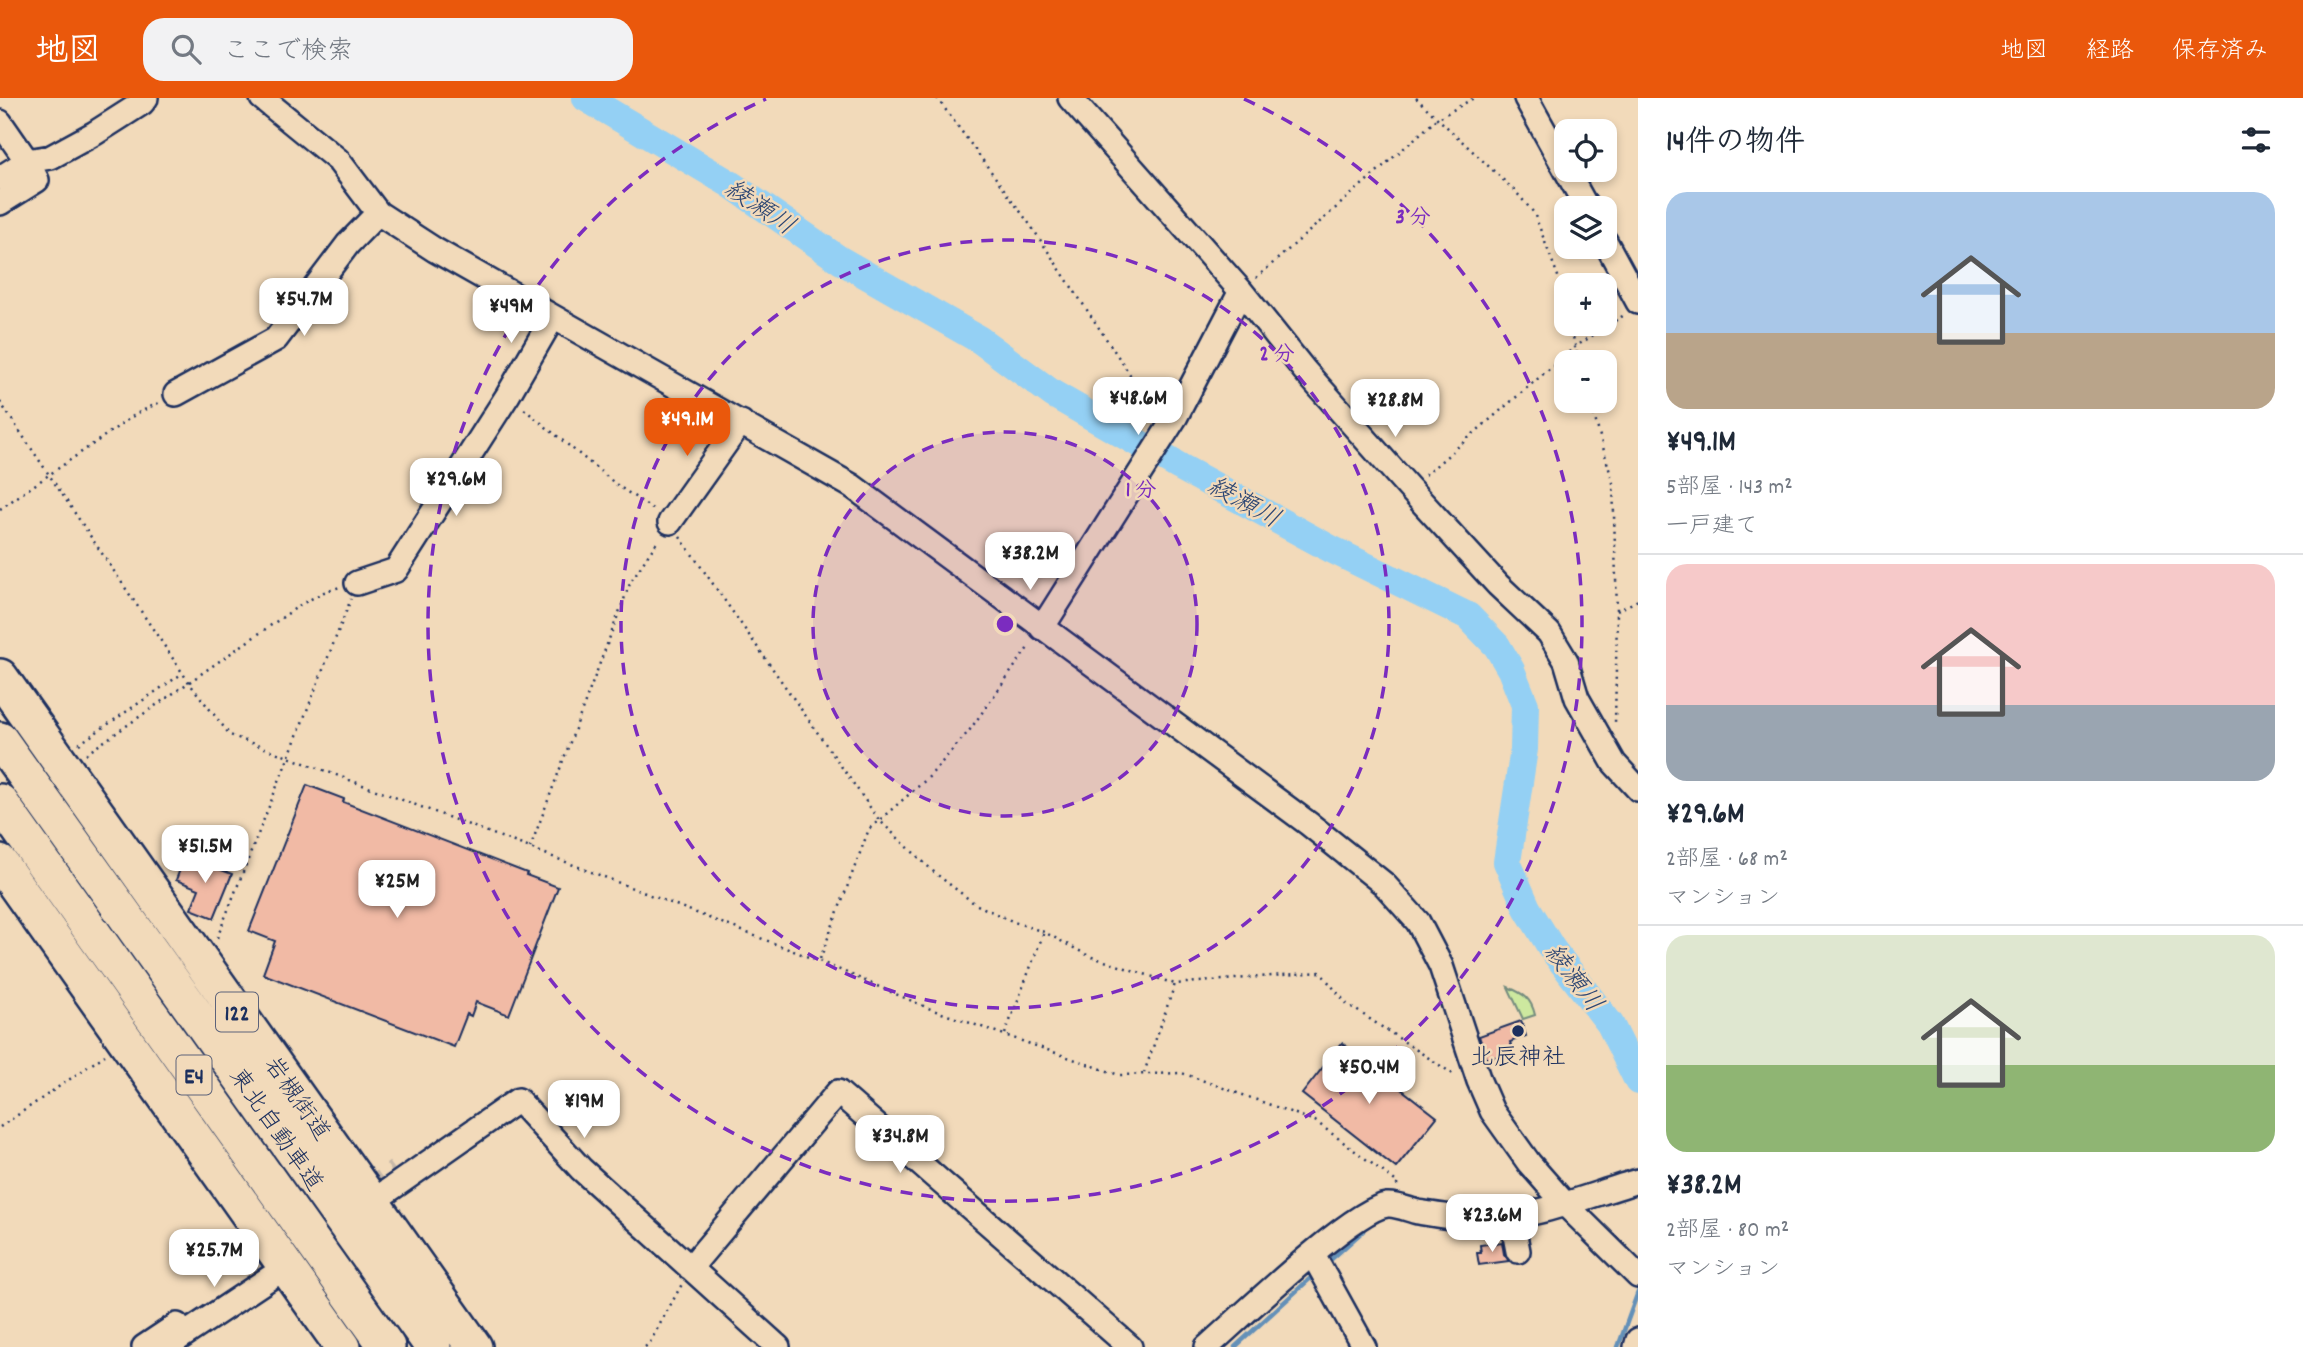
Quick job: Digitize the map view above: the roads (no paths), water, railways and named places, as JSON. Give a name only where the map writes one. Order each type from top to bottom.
[{"type":"highway","name":"岩槻街道","points":[[0,677],[72,757],[210,974],[474,1347]]},
{"type":"highway","name":"東北自動車道","points":[[0,740],[433,1347]]},
{"type":"highway","name":"東北自動車道","points":[[0,802],[387,1347]]},
{"type":"highway","points":[[0,863],[125,1041],[271,1270],[343,1347]]},
{"type":"street","points":[[0,178],[27,161],[51,157],[95,133],[146,98]]},
{"type":"street","points":[[262,98],[338,160],[378,213],[435,250],[852,486],[1309,824],[1384,884],[1418,922],[1441,965],[1479,1081],[1492,1111],[1529,1163],[1565,1204],[1631,1269]]},
{"type":"street","points":[[1070,98],[1241,290],[1306,371],[1409,488],[1498,585],[1549,634],[1566,661],[1577,698],[1614,763],[1638,789]]},
{"type":"street","points":[[1526,98],[1580,196]]},
{"type":"street","points":[[0,121],[37,180],[0,204]]},
{"type":"street","points":[[176,394],[276,339],[348,244],[378,213]]},
{"type":"street","points":[[1613,259],[1633,307]]},
{"type":"street","points":[[1042,628],[1176,416],[1241,290]]},
{"type":"street","points":[[357,583],[396,570],[508,395],[553,317]]},
{"type":"street","points":[[670,523],[741,422]]},
{"type":"street","points":[[396,1171],[510,1092],[581,1169],[778,1347]]},
{"type":"street","points":[[690,1268],[838,1092],[1130,1347]]},
{"type":"street","points":[[372,1202],[518,1100]]},
{"type":"street","points":[[1207,1347],[1354,1221],[1371,1211],[1388,1205],[1439,1216],[1474,1219],[1511,1215],[1565,1204],[1636,1182]]},
{"type":"street","points":[[1511,1215],[1518,1251]]},
{"type":"street","points":[[1313,1255],[1364,1347]]},
{"type":"street","points":[[144,1347],[271,1270]]},
{"type":"street","points":[[166,1347],[271,1270]]},
{"type":"street","points":[[1636,1347],[1638,1340]]},
{"type":"waterway","name":"綾瀬川","points":[[586,98],[730,184],[840,260],[980,340],[1053,394],[1331,549],[1468,616],[1497,646],[1511,670],[1525,705],[1524,749],[1507,862],[1527,908],[1552,949],[1610,1024],[1638,1081]]},
{"type":"waterway","points":[[1327,1263],[1363,1231]]},
{"type":"waterway","points":[[1235,1347],[1315,1274]]},
{"type":"waterway","points":[[1618,1347],[1638,1292]]},
{"type":"tunnel","points":[[255,1273],[396,1171]]},
{"type":"place","name":"北辰神社","points":[[1518,1031]]}]
